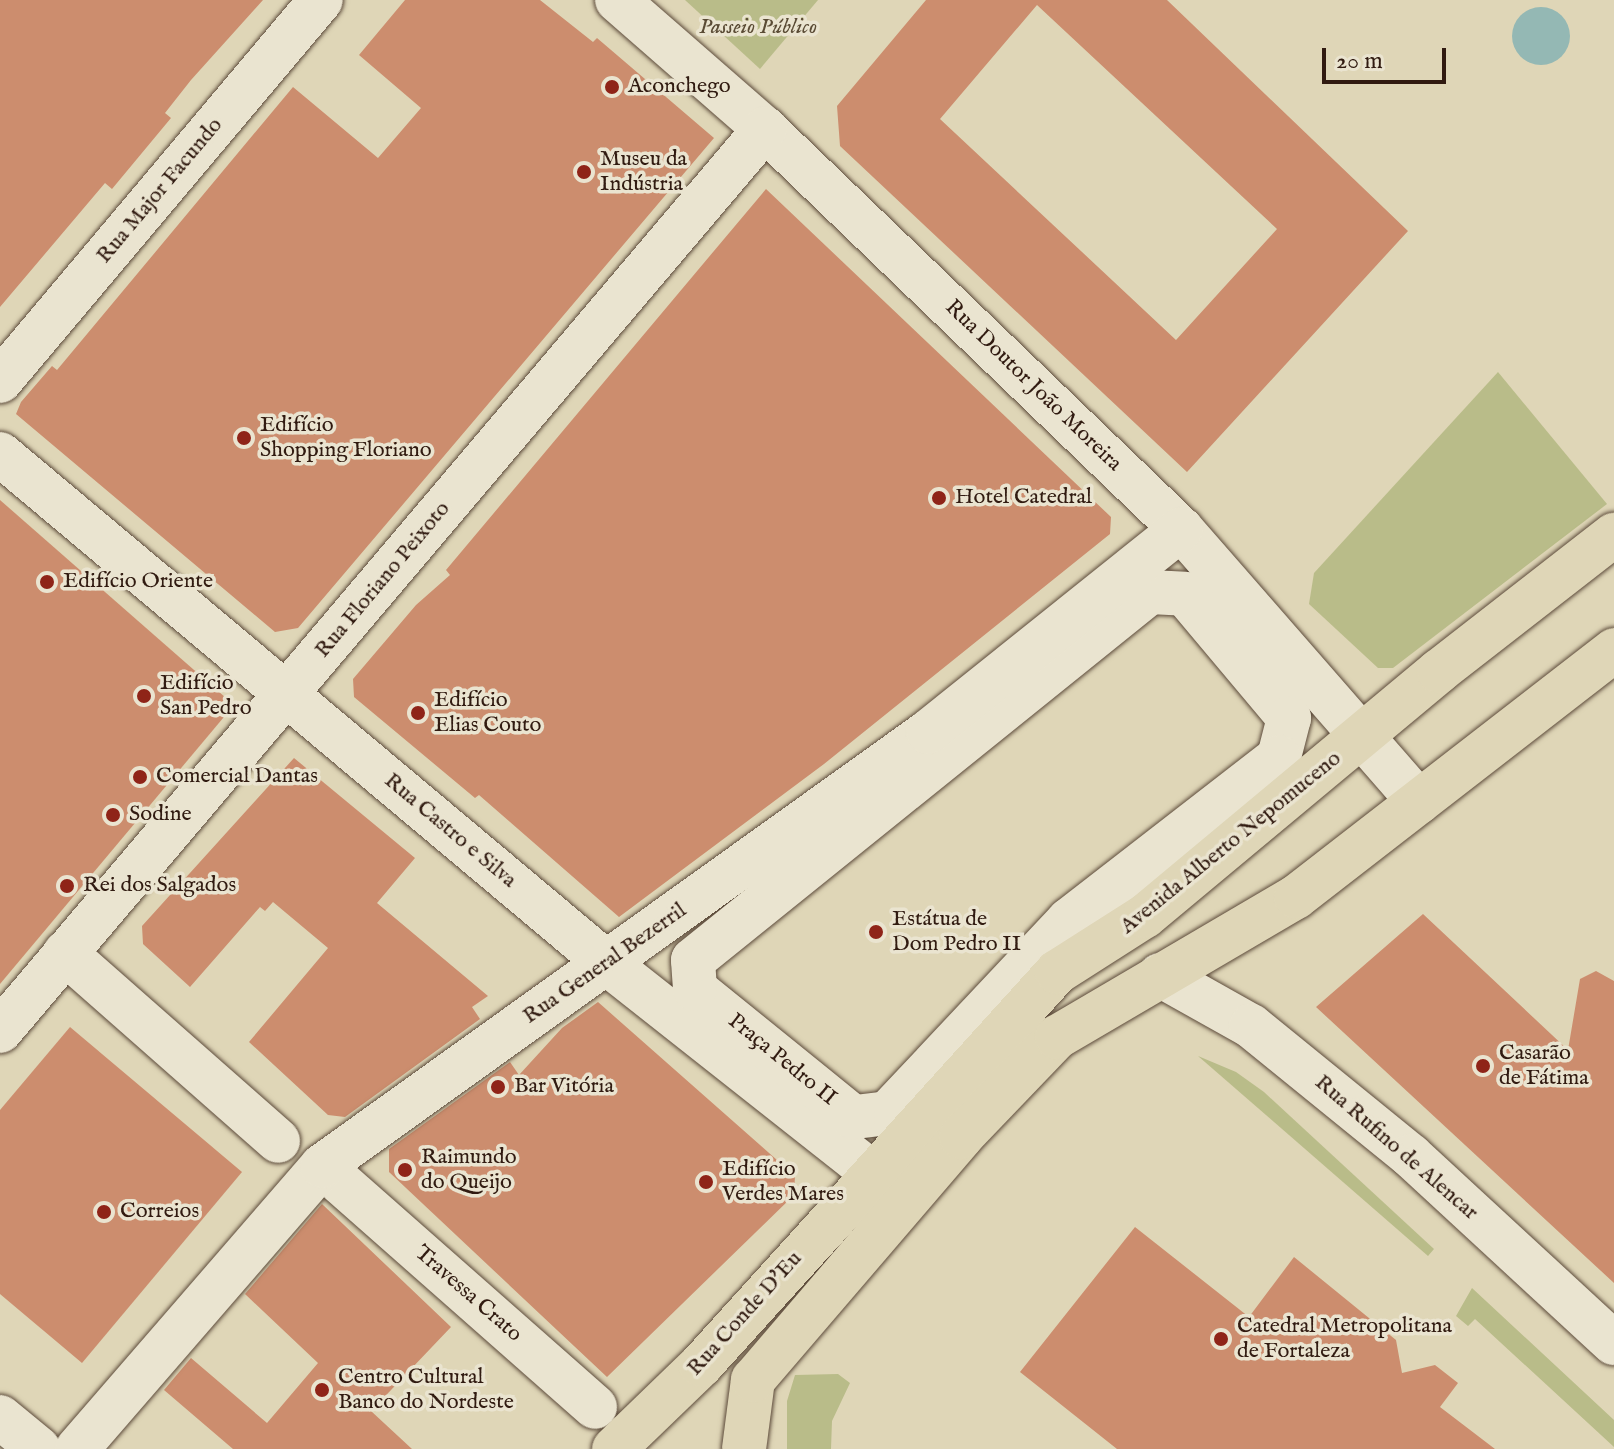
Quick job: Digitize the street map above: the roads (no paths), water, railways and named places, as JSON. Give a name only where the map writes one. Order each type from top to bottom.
[{"type":"main road","name":"Avenida Alberto Nepomuceno","points":[[871,1173],[1057,972],[1145,916],[1614,535]]},
{"type":"main road","points":[[906,1200],[1057,1037],[1296,897],[1614,650]]},
{"type":"main road","name":"Rua Conde D'Eu","points":[[614,1449],[701,1365],[871,1173]]},
{"type":"main road","name":"Rua Conde D'Eu","points":[[744,1449],[753,1380],[906,1200]]},
{"type":"street","name":"Rua Major Facundo","points":[[0,381],[321,0]]},
{"type":"street","name":"Rua Doutor João Moreira","points":[[617,0],[765,129],[1181,529],[1419,802]]},
{"type":"street","name":"Rua Floriano Peixoto","points":[[0,1031],[765,129]]},
{"type":"street","name":"Rua Castro e Silva","points":[[0,454],[608,964],[906,1200]]},
{"type":"street","name":"Rua General Bezerril","points":[[77,1449],[322,1166],[928,732],[1181,529]]},
{"type":"street","name":"Praça Pedro II","points":[[1150,592],[1185,594],[1289,718],[1279,757],[1069,920],[888,1113],[853,1117],[695,989],[693,960],[1150,592]]},
{"type":"street","points":[[65,953],[278,1141]]},
{"type":"street","name":"Rua Rufino de Alencar","points":[[1160,975],[1251,1026],[1411,1156],[1614,1343]]},
{"type":"street","name":"Travessa Crato","points":[[340,1182],[595,1407]]},
{"type":"street","points":[[0,1417],[39,1449]]},
{"type":"water","points":[[1541,7],[1552,9],[1561,16],[1568,25],[1568,47],[1561,56],[1552,63],[1541,65],[1530,63],[1521,56],[1514,47],[1512,36],[1514,25],[1521,16],[1530,9]]},
{"type":"place","name":"Aconchego","points":[[612,87]]},
{"type":"place","name":"Museu da Indústria","points":[[584,172]]},
{"type":"place","name":"Edifício Shopping Floriano","points":[[244,438]]},
{"type":"place","name":"Hotel Catedral","points":[[939,498]]},
{"type":"place","name":"Edifício Oriente","points":[[47,582]]},
{"type":"place","name":"Edifício San Pedro","points":[[144,696]]},
{"type":"place","name":"Edifício Elias Couto","points":[[418,713]]},
{"type":"place","name":"Comercial Dantas","points":[[140,777]]},
{"type":"place","name":"Sodine","points":[[113,815]]},
{"type":"place","name":"Rei dos Salgados","points":[[67,886]]},
{"type":"place","name":"Estátua de Dom Pedro II","points":[[876,932]]},
{"type":"place","name":"Casarão de Fátima","points":[[1483,1066]]},
{"type":"place","name":"Bar Vitória","points":[[498,1087]]},
{"type":"place","name":"Raimundo do Queijo","points":[[405,1170]]},
{"type":"place","name":"Edifício Verdes Mares","points":[[706,1182]]},
{"type":"place","name":"Correios","points":[[104,1212]]},
{"type":"place","name":"Catedral Metropolitana de Fortaleza","points":[[1221,1339]]},
{"type":"place","name":"Centro Cultural Banco do Nordeste","points":[[322,1390]]},
{"type":"park label","name":"Passeio Público","points":[[758,28]]}]
